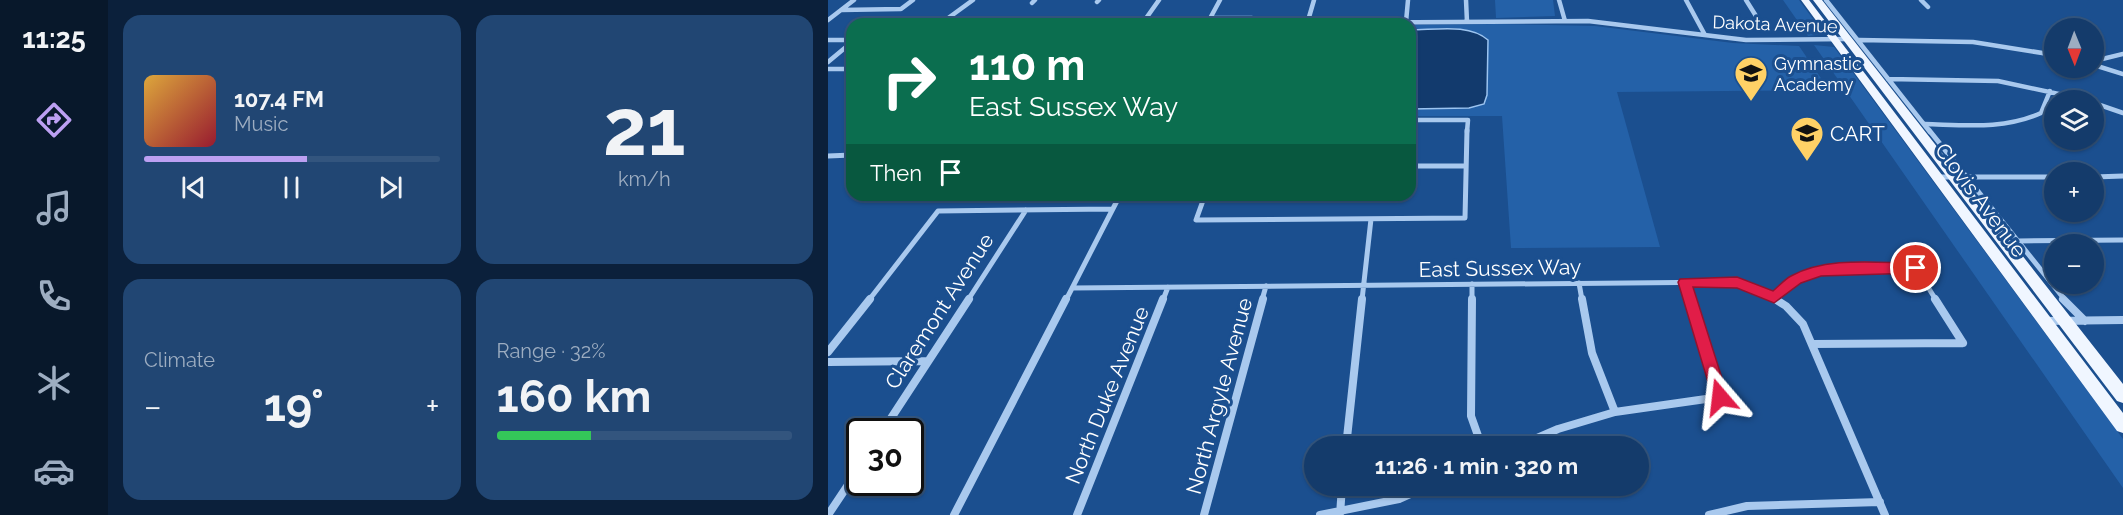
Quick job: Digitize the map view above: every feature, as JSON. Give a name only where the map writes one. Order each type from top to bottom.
[{"type":"main road","name":"Clovis Avenue","points":[[1804,0],[2123,426]]},
{"type":"main road","name":"Clovis Avenue","points":[[1817,0],[1961,177],[2065,321],[2123,396]]},
{"type":"street","points":[[828,20],[854,0]]},
{"type":"street","points":[[841,10],[902,9],[913,0]]},
{"type":"street","points":[[952,18],[973,0]]},
{"type":"street","points":[[1146,18],[1159,0]]},
{"type":"street","points":[[1220,0],[1210,18],[1252,18]]},
{"type":"street","points":[[1309,18],[1314,0]]},
{"type":"street","points":[[1406,18],[1408,0]]},
{"type":"street","points":[[1466,0],[1467,22]]},
{"type":"street","points":[[1559,0],[1565,21]]},
{"type":"street","points":[[1686,0],[1705,35]]},
{"type":"street","points":[[1746,0],[1756,16]]},
{"type":"street","points":[[1826,0],[1924,124],[1961,177],[2018,242],[2058,293],[2085,321]]},
{"type":"street","points":[[1921,0],[1928,7]]},
{"type":"street","name":"Dakota Avenue","points":[[1416,22],[1565,21],[1613,23],[1763,40],[1847,39]]},
{"type":"street","points":[[828,40],[846,41]]},
{"type":"street","points":[[1859,40],[1956,41],[2044,53]]},
{"type":"street","points":[[828,62],[846,46]]},
{"type":"street","points":[[2104,60],[2123,54]]},
{"type":"street","points":[[2104,67],[2123,74]]},
{"type":"street","points":[[828,69],[846,69]]},
{"type":"street","points":[[1888,79],[1982,80],[2044,90]]},
{"type":"street","points":[[1924,124],[2007,124],[2041,113],[2044,106]]},
{"type":"street","points":[[2104,106],[2123,113]]},
{"type":"street","points":[[1203,201],[1196,220],[1465,218],[1468,120],[1416,120]]},
{"type":"street","points":[[828,156],[846,155]]},
{"type":"street","points":[[1416,166],[1465,166]]},
{"type":"street","points":[[2104,177],[2123,176]]},
{"type":"street","points":[[1937,177],[2044,177]]},
{"type":"street","points":[[954,515],[1117,201]]},
{"type":"street","points":[[828,352],[938,211],[1113,209]]},
{"type":"street","name":"Claremont Avenue","points":[[891,418],[1026,210]]},
{"type":"street","points":[[1347,436],[1371,219]]},
{"type":"street","points":[[2018,242],[2123,240]]},
{"type":"street","points":[[1774,298],[1796,279],[1833,268],[1916,268],[1963,343],[1812,344]]},
{"type":"street","points":[[1542,436],[1615,412],[1720,397],[1685,282]]},
{"type":"street","name":"East Sussex Way","points":[[1072,288],[1737,282],[1757,288],[1796,315],[1812,344],[1885,515]]},
{"type":"street","points":[[1579,283],[1592,353],[1615,412]]},
{"type":"street","points":[[1472,284],[1471,416],[1478,436]]},
{"type":"street","name":"North Argyle Avenue","points":[[1204,515],[1266,286]]},
{"type":"street","name":"North Duke Avenue","points":[[1077,515],[1168,287]]},
{"type":"street","points":[[2045,321],[2123,320]]},
{"type":"street","points":[[828,362],[928,361]]},
{"type":"street","points":[[828,515],[846,488]]},
{"type":"street","points":[[1340,513],[1341,496]]},
{"type":"street","points":[[1320,515],[1340,513],[1406,496]]},
{"type":"street","points":[[1708,515],[1747,506],[1880,502]]},
{"type":"shaded area","points":[[1495,0],[1553,0],[1555,16],[1496,18]]},
{"type":"shaded area","points":[[1783,0],[1799,0],[1824,34],[1808,36]]},
{"type":"shaded area","points":[[1416,25],[1595,26],[1733,43],[1799,46],[1829,90],[1617,92],[1660,247],[1511,248],[1502,116],[1416,116]]},
{"type":"shaded area","points":[[1462,29],[1488,40],[1487,95],[1484,104],[1469,108],[1416,109],[1416,30]]},
{"type":"shaded area","points":[[1814,45],[1834,47],[2123,439],[2123,488]]},
{"type":"place","name":"Gymnastic Academy","points":[[1751,102]]},
{"type":"place","name":"CART","points":[[1807,162]]},
{"type":"route","points":[[1720,397],[1685,282],[1737,282],[1757,288],[1774,298],[1796,279],[1833,268],[1916,268]]}]
